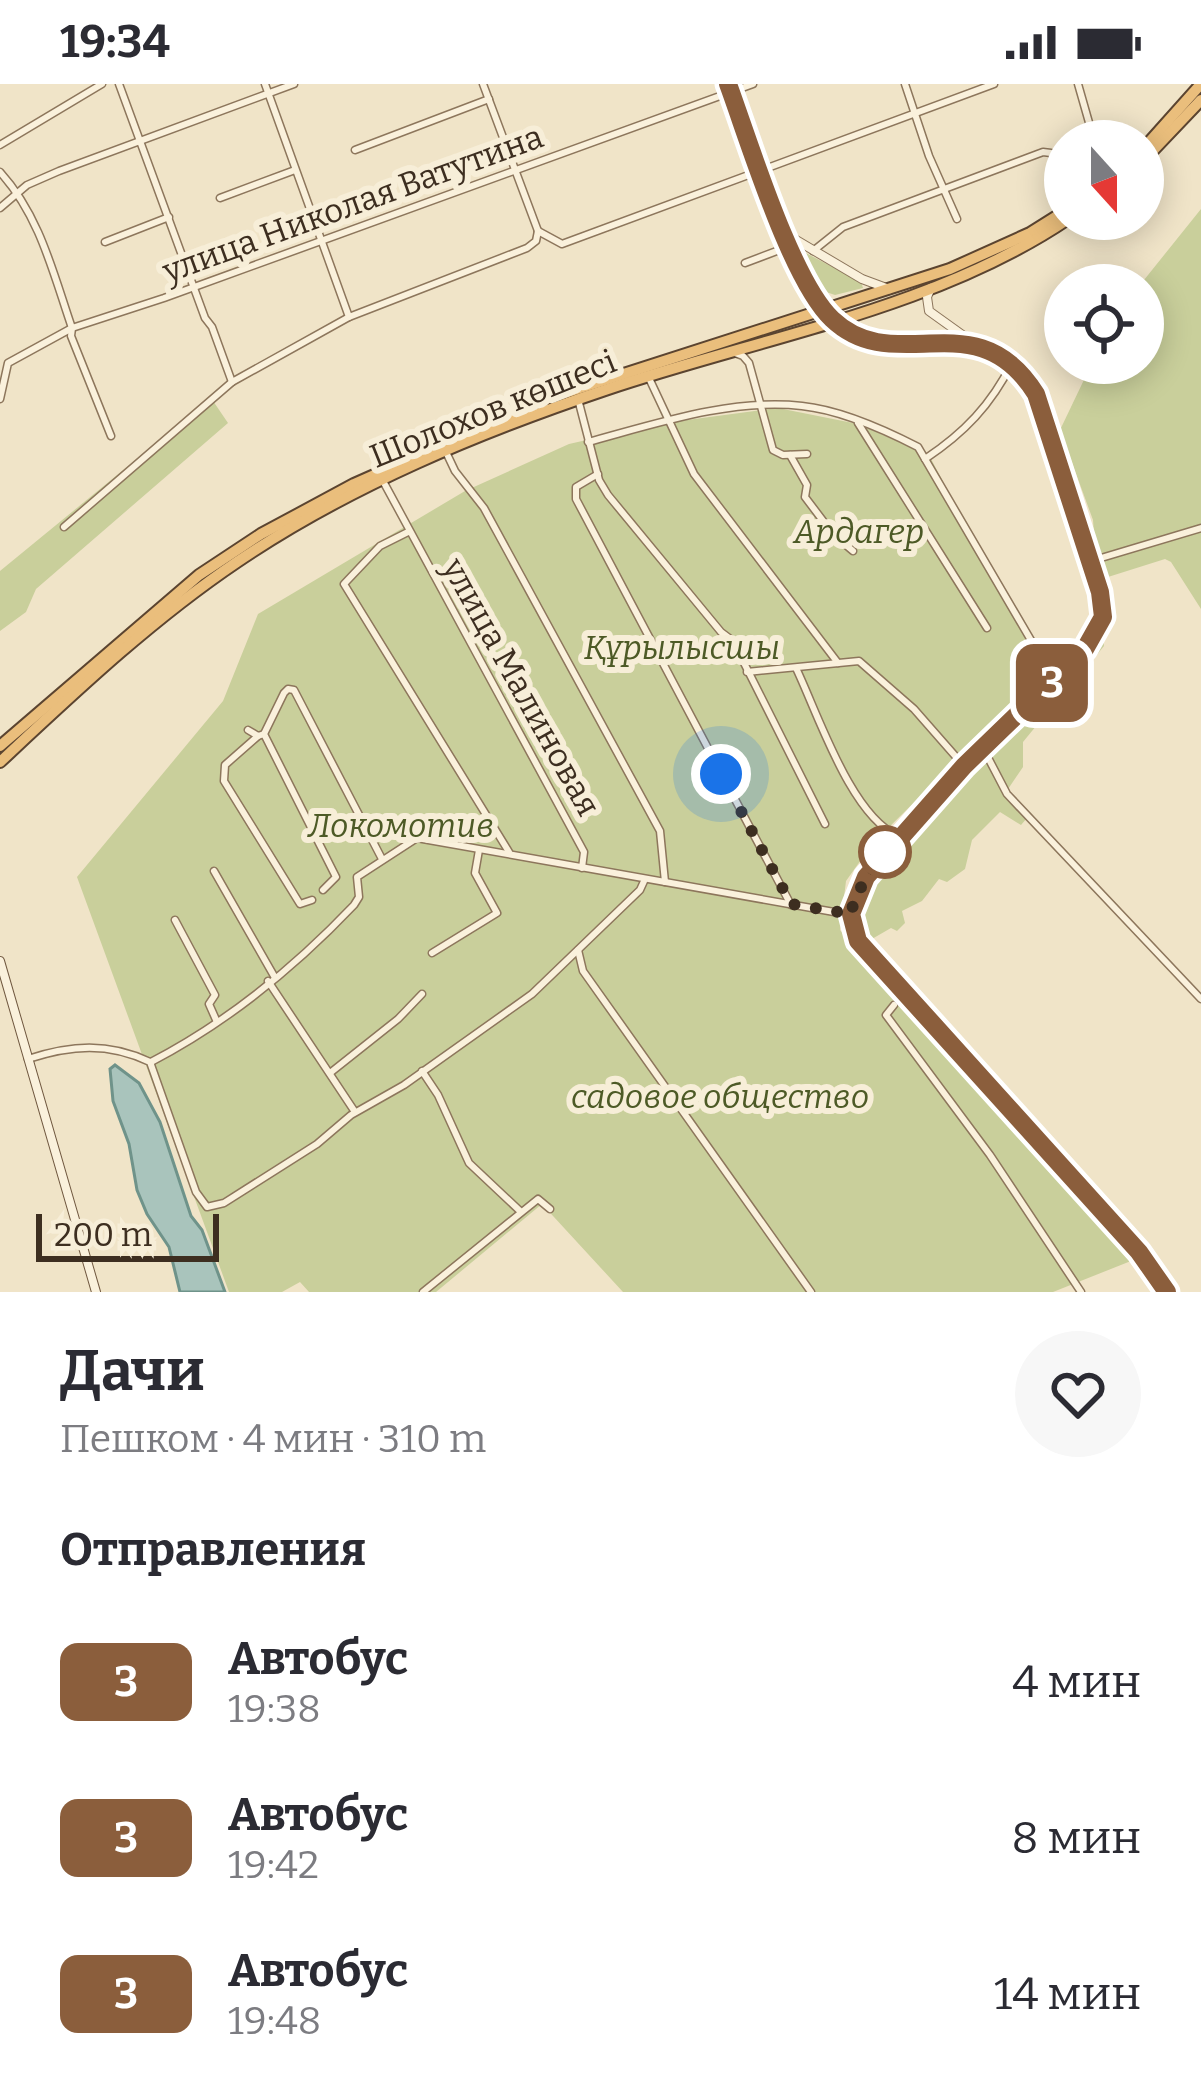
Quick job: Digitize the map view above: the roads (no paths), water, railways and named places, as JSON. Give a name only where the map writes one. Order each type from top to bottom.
[{"type":"highway","points":[[1164,125],[1201,84]]},
{"type":"highway","points":[[1164,139],[1201,100]]},
{"type":"highway","points":[[890,289],[991,251],[1044,222]]},
{"type":"highway","name":"Шолохов көшесі","points":[[0,762],[90,678],[212,580],[299,524],[383,481],[578,399],[932,287],[1012,253],[1044,234]]},
{"type":"highway","name":"Шолохов көшесі","points":[[0,744],[199,575],[301,511],[423,451],[545,399],[890,289]]},
{"type":"highway","points":[[824,307],[832,319]]},
{"type":"street","points":[[0,145],[102,84]]},
{"type":"street","points":[[119,84],[232,382]]},
{"type":"street","points":[[265,84],[349,317]]},
{"type":"street","points":[[0,208],[18,192],[59,171],[294,84]]},
{"type":"street","points":[[64,527],[232,382],[349,317],[536,241],[538,231],[483,84]]},
{"type":"street","name":"улица Николая Ватутина","points":[[0,399],[8,363],[72,328],[322,242],[730,88],[752,84]]},
{"type":"street","points":[[905,84],[957,219]]},
{"type":"street","points":[[538,231],[562,244],[994,84]]},
{"type":"street","points":[[1078,84],[1088,120]]},
{"type":"street","points":[[730,88],[790,246],[824,307]]},
{"type":"street","points":[[355,150],[489,99]]},
{"type":"street","points":[[814,251],[844,227],[1044,152]]},
{"type":"street","points":[[220,198],[296,170]]},
{"type":"street","points":[[0,172],[18,192],[37,228],[71,336],[111,436]]},
{"type":"street","points":[[105,242],[169,217]]},
{"type":"street","points":[[785,233],[862,279],[890,289]]},
{"type":"street","points":[[745,263],[790,246]]},
{"type":"street","points":[[932,287],[927,297],[929,311],[1012,363],[1036,394],[1091,560],[1103,617],[1092,641],[1060,676],[898,836],[866,877],[851,914],[858,941],[1139,1252],[1167,1292]]},
{"type":"street","points":[[832,319],[880,342],[977,345]]},
{"type":"street","points":[[730,351],[748,363],[773,450],[807,454]]},
{"type":"street","points":[[926,459],[969,428],[1012,363]]},
{"type":"street","points":[[648,376],[694,474],[838,662]]},
{"type":"street","points":[[578,399],[608,495],[733,640],[825,824]]},
{"type":"street","points":[[588,442],[670,420],[799,405],[918,446],[1039,654],[1060,676]]},
{"type":"street","points":[[857,422],[988,628]]},
{"type":"street","points":[[446,452],[454,471],[484,508],[660,831],[665,883]]},
{"type":"street","points":[[790,455],[807,485],[805,497],[833,534],[853,551]]},
{"type":"street","points":[[598,474],[576,487],[576,499],[791,904]]},
{"type":"street","name":"улица Малиновая","points":[[383,481],[584,852],[581,868]]},
{"type":"street","points":[[1091,560],[1201,528]]},
{"type":"street","points":[[408,532],[380,546],[344,584],[511,855]]},
{"type":"street","points":[[747,672],[859,661],[914,709],[964,766]]},
{"type":"street","points":[[796,667],[854,792],[871,817],[898,836]]},
{"type":"street","points":[[312,899],[298,902],[224,781],[225,765],[261,735],[288,688],[294,690],[382,859]]},
{"type":"street","points":[[248,730],[261,735],[336,877],[322,890]]},
{"type":"street","points":[[982,748],[1007,794],[1201,999]]},
{"type":"street","points":[[149,1062],[217,1022],[328,932],[359,897],[357,877],[417,838],[851,914]]},
{"type":"street","points":[[432,953],[497,913],[476,872],[479,849]]},
{"type":"street","points":[[214,871],[271,978],[355,1112]]},
{"type":"street","points":[[28,1059],[84,1046],[149,1062],[196,1192],[207,1207],[224,1203],[532,994],[640,890],[645,879]]},
{"type":"street","points":[[175,920],[215,995],[208,1004],[217,1022]]},
{"type":"street","points":[[580,945],[577,955],[583,971],[811,1292]]},
{"type":"street","points":[[0,961],[96,1292]]},
{"type":"street","points":[[330,1073],[422,994]]},
{"type":"street","points":[[894,1005],[886,1015],[990,1155],[1081,1292]]},
{"type":"street","points":[[422,1071],[470,1163],[520,1211]]},
{"type":"street","points":[[423,1292],[538,1199],[550,1209]]},
{"type":"water","points":[[115,1065],[139,1083],[160,1122],[191,1216],[202,1230],[225,1292],[180,1292],[169,1247],[137,1190],[129,1144],[113,1101],[110,1069]]},
{"type":"park label","name":"Ардагер","points":[[859,532]]},
{"type":"park label","name":"Құрылысшы","points":[[682,648]]},
{"type":"park label","name":"Локомотив","points":[[401,826]]},
{"type":"park label","name":"садовое общество","points":[[720,1097]]}]
